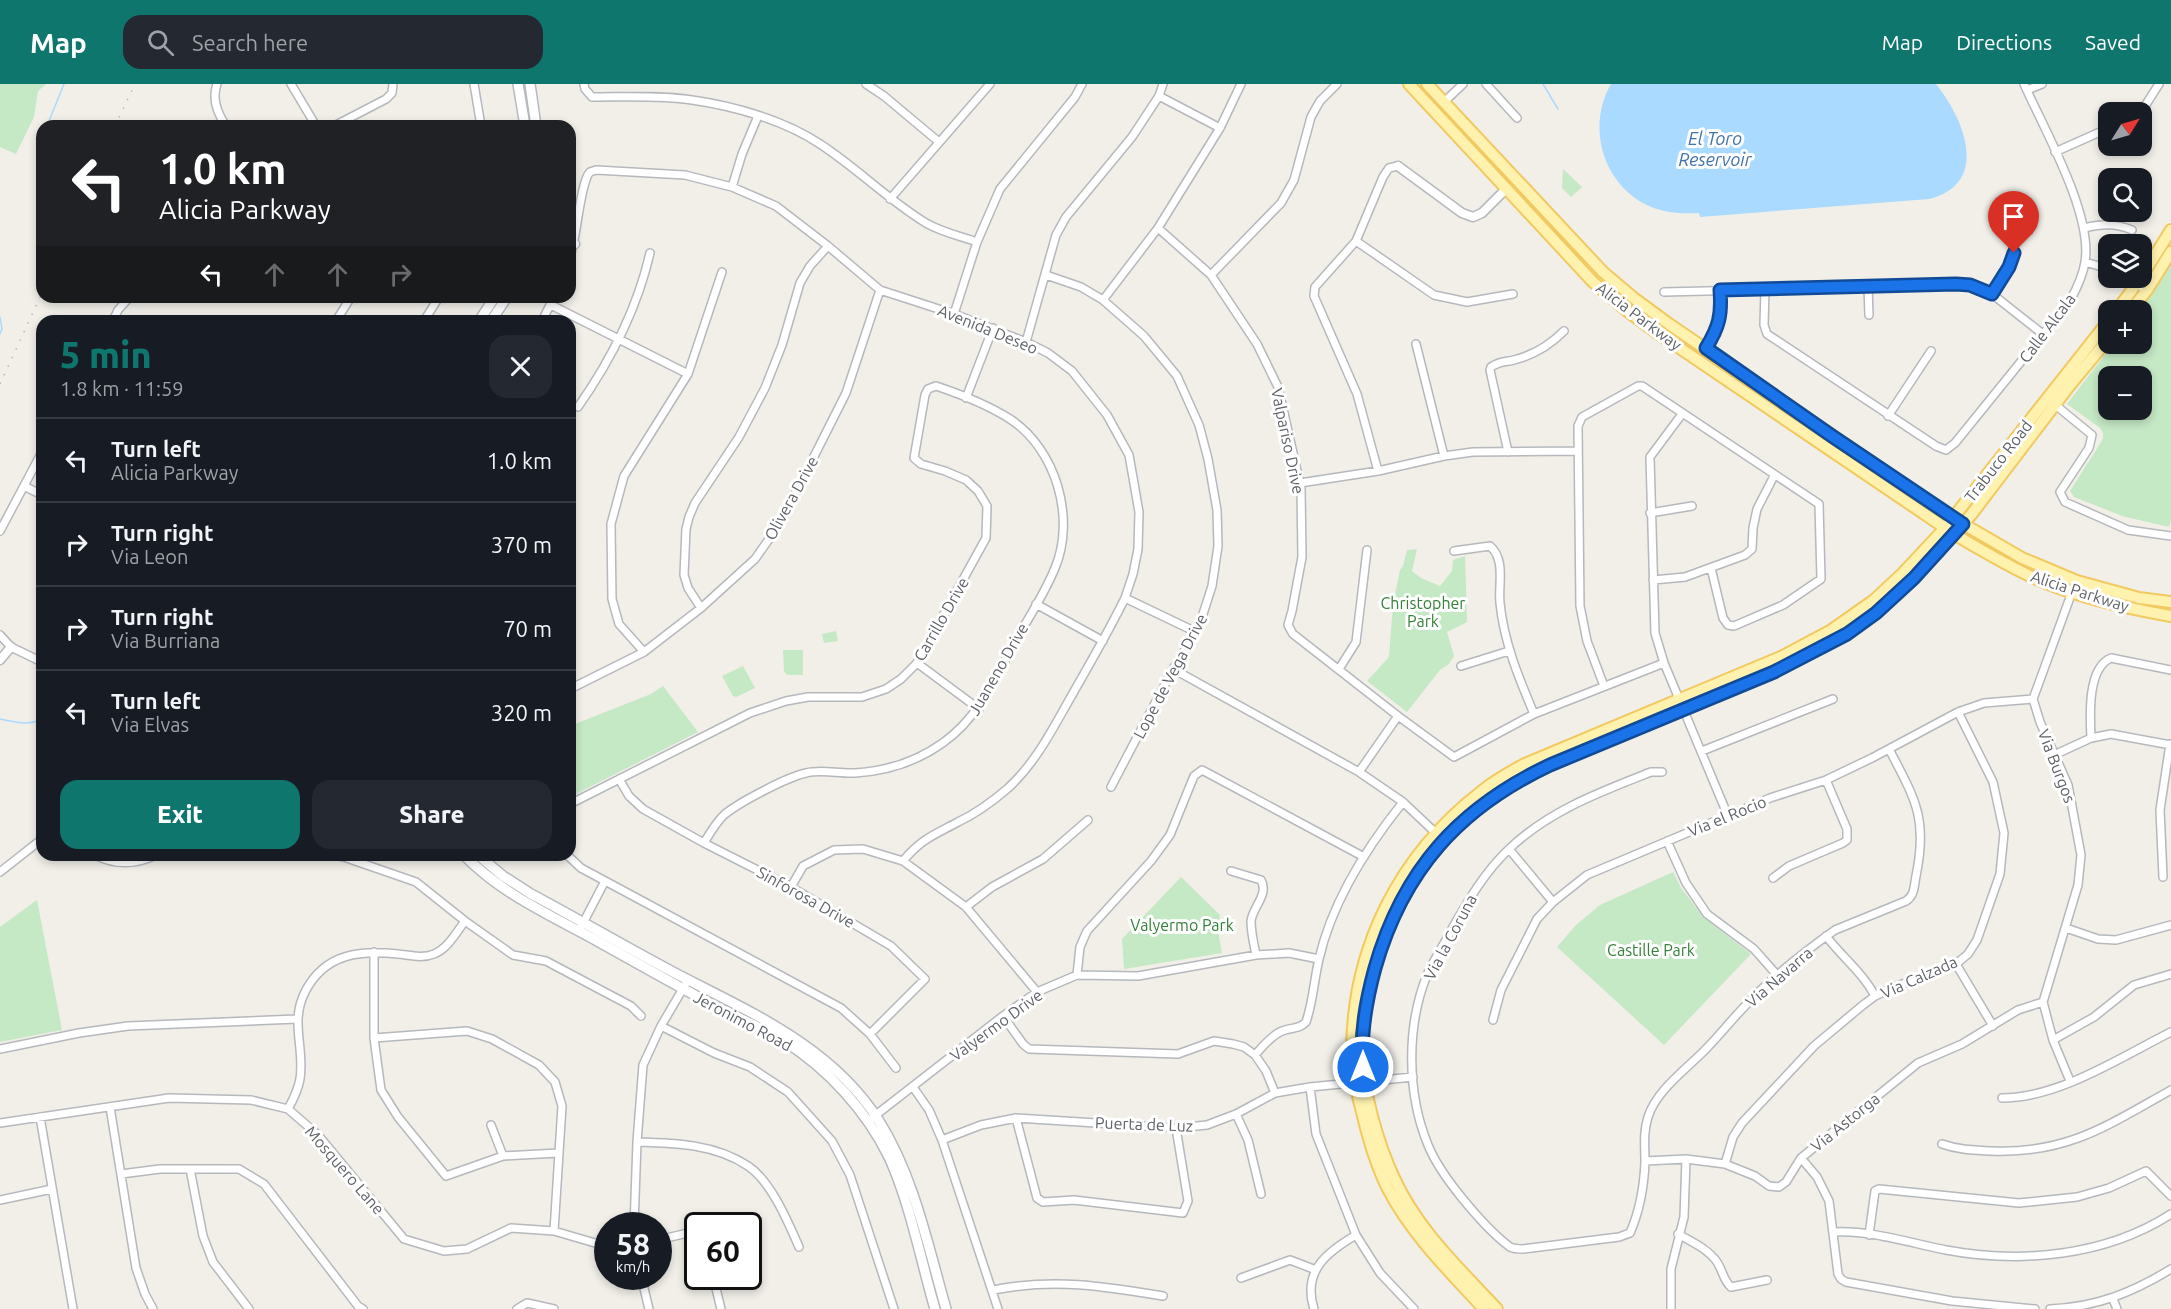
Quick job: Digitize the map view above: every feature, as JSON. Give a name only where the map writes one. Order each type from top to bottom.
[{"type":"main road","points":[[518,84],[524,120]]},
{"type":"main road","points":[[530,84],[535,120]]},
{"type":"main road","name":"Alicia Parkway","points":[[1408,84],[1593,282],[1649,327],[1950,531],[2032,577],[2073,592],[2138,610],[2171,616]]},
{"type":"main road","name":"Alicia Parkway","points":[[1427,84],[1603,272],[1635,299],[1958,521],[2022,558],[2077,581],[2139,598],[2171,602]]},
{"type":"main road","points":[[1487,148],[1497,168],[1504,176],[1506,188],[1518,191],[1545,219],[1559,226]]},
{"type":"main road","points":[[2152,264],[2171,230]]},
{"type":"main road","points":[[2152,272],[2171,252]]},
{"type":"main road","points":[[2125,300],[2136,288]]},
{"type":"main road","name":"Trabuco Road","points":[[1484,1309],[1416,1234],[1388,1189],[1373,1155],[1360,1082],[1368,996],[1389,924],[1409,886],[1440,837],[1482,791],[1525,764],[1683,705],[1783,656],[1841,624],[1874,600],[1950,531],[1995,485],[2098,336]]},
{"type":"main road","points":[[1698,360],[1706,348]]},
{"type":"main road","name":"Trabuco Road","points":[[2052,402],[2098,351]]},
{"type":"main road","points":[[2073,592],[2077,581]]},
{"type":"main road","name":"Jeronimo Road","points":[[470,861],[490,880],[513,896],[581,926]]},
{"type":"main road","name":"Jeronimo Road","points":[[486,861],[518,887],[581,926],[685,984],[790,1034],[812,1049],[846,1079],[901,1162],[946,1309]]},
{"type":"main road","name":"Trabuco Road","points":[[1360,1082],[1378,1140],[1399,1188],[1419,1222],[1443,1252],[1497,1309]]},
{"type":"main road","name":"Jeronimo Road","points":[[871,1118],[901,1188],[935,1309]]},
{"type":"street","points":[[217,84],[214,97],[222,120]]},
{"type":"street","points":[[291,84],[312,120]]},
{"type":"street","points":[[346,120],[386,99],[392,93],[393,84]]},
{"type":"street","points":[[474,84],[481,120]]},
{"type":"street","points":[[584,84],[592,97],[690,99],[732,107],[782,124],[819,143],[890,199],[928,225],[977,242]]},
{"type":"street","points":[[866,84],[939,141]]},
{"type":"street","points":[[890,199],[989,84]]},
{"type":"street","points":[[954,314],[977,242],[1000,189],[1075,97],[1082,84]]},
{"type":"street","points":[[1026,342],[1056,235],[1066,217],[1132,137],[1159,96],[1163,84]]},
{"type":"street","points":[[1103,300],[1158,228],[1220,128],[1241,84]]},
{"type":"street","points":[[1211,275],[1281,203],[1294,180],[1311,117],[1320,101],[1337,84]]},
{"type":"street","points":[[1444,102],[1463,84]]},
{"type":"street","points":[[1486,84],[1517,118]]},
{"type":"street","points":[[2025,87],[2042,84]]},
{"type":"street","points":[[2147,102],[2159,84]]},
{"type":"street","name":"Calle Alcala","points":[[1888,416],[1946,450],[1955,443],[2044,335],[2070,301],[2078,286],[2085,262],[2084,228],[2080,212],[2025,87]]},
{"type":"street","points":[[1159,96],[1220,128]]},
{"type":"street","points":[[732,187],[742,154],[758,116]]},
{"type":"street","points":[[2055,152],[2098,133]]},
{"type":"street","points":[[1378,471],[1357,394],[1314,296],[1315,287],[1356,241],[1389,168],[1398,166],[1462,213],[1473,217],[1482,213],[1506,188]]},
{"type":"street","name":"Avenida Deseo","points":[[576,223],[584,181],[588,174],[596,170],[685,175],[732,187],[776,206],[880,290],[993,328],[1048,353],[1072,371],[1107,415],[1129,455],[1136,484],[1139,512],[1138,549],[1133,574],[1125,598],[1050,735],[1026,770],[1006,790],[985,806],[915,846],[903,861]]},
{"type":"street","points":[[2084,228],[2103,224],[2119,225],[2132,230]]},
{"type":"street","name":"Valpariso Drive","points":[[1158,228],[1211,275],[1257,344],[1278,387],[1300,483],[1302,557],[1288,625],[1293,634],[1454,757],[1534,714]]},
{"type":"street","points":[[1992,294],[2009,267],[2014,253],[2013,240]]},
{"type":"street","points":[[1356,241],[1434,295],[1467,302],[1513,294]]},
{"type":"street","points":[[701,608],[688,588],[684,575],[686,529],[689,517],[695,503],[739,437],[765,388],[782,345],[800,283],[810,266],[828,246]]},
{"type":"street","points":[[578,407],[594,385],[620,339],[644,281],[650,253]]},
{"type":"street","points":[[2085,262],[2098,266]]},
{"type":"street","points":[[644,652],[619,624],[612,599],[611,524],[624,476],[688,374],[722,272]]},
{"type":"street","name":"Lope de Vega Drive","points":[[1046,275],[1081,287],[1103,300],[1135,328],[1167,363],[1177,376],[1199,425],[1214,492],[1218,546],[1212,586],[1196,632],[1173,669],[1111,787]]},
{"type":"street","points":[[1664,292],[1970,285],[1992,294],[2044,335]]},
{"type":"street","points":[[1868,286],[1869,315]]},
{"type":"street","points":[[1765,289],[1764,325],[1767,334],[1888,416],[1931,351]]},
{"type":"street","name":"Olivera Drive","points":[[576,686],[644,652],[701,608],[755,559],[780,522],[846,393],[880,290]]},
{"type":"street","points":[[1706,348],[1720,319],[1720,290]]},
{"type":"street","points":[[545,315],[551,305],[571,315]]},
{"type":"street","points":[[576,317],[688,374]]},
{"type":"street","points":[[966,398],[993,328]]},
{"type":"street","points":[[1508,452],[1491,367],[1500,362],[1529,355],[1554,341],[1564,331]]},
{"type":"street","points":[[1416,344],[1444,456]]},
{"type":"street","name":"Juaneno Drive","points":[[704,843],[726,814],[779,784],[805,773],[855,773],[908,763],[942,744],[979,709],[1055,568],[1062,542],[1061,495],[1041,451],[1011,419],[936,386],[928,389],[925,395],[914,459]]},
{"type":"street","points":[[1604,686],[1587,641],[1580,606],[1578,451],[1581,417],[1638,386],[1642,386],[1819,504],[1821,577],[1817,583],[1783,605],[1734,626],[1728,625],[1723,618],[1711,568]]},
{"type":"street","points":[[2052,402],[2092,435],[2089,448],[2060,492],[2065,502],[2128,530],[2171,536]]},
{"type":"street","points":[[1682,414],[1650,457],[1655,633],[1664,663],[1728,816]]},
{"type":"street","points":[[1300,483],[1378,471],[1444,456],[1473,453],[1578,451]]},
{"type":"street","name":"Carrillo Drive","points":[[576,801],[750,713],[786,700],[808,697],[862,697],[886,689],[901,679],[917,663],[986,538],[987,506],[978,490],[966,480],[921,464],[914,459]]},
{"type":"street","points":[[0,531],[36,463]]},
{"type":"street","points":[[1653,580],[1685,577],[1745,555],[1752,549],[1757,509],[1774,476]]},
{"type":"street","points":[[24,486],[36,492]]},
{"type":"street","points":[[1650,513],[1692,506]]},
{"type":"street","points":[[1454,551],[1490,546],[1500,559],[1500,601],[1509,651],[1534,714],[1664,663]]},
{"type":"street","points":[[1339,669],[1356,642],[1367,550]]},
{"type":"street","points":[[2033,699],[2073,592]]},
{"type":"street","points":[[1125,598],[1196,632]]},
{"type":"street","points":[[1036,604],[1102,641]]},
{"type":"street","points":[[0,634],[11,647],[36,659]]},
{"type":"street","points":[[0,660],[11,647]]},
{"type":"street","points":[[1461,666],[1509,651]]},
{"type":"street","points":[[2091,738],[2089,710],[2091,695],[2099,669],[2105,661],[2111,658],[2171,670]]},
{"type":"street","points":[[917,663],[979,709]]},
{"type":"street","points":[[1173,669],[1359,772],[1403,802],[1440,837]]},
{"type":"street","points":[[1702,751],[1833,699]]},
{"type":"street","name":"Via el Rocio","points":[[1493,1020],[1501,990],[1532,927],[1553,902],[1587,875],[1770,798],[1826,780],[1958,712],[1984,703],[2033,699]]},
{"type":"street","name":"Via Burgos","points":[[2033,699],[2068,785],[2081,855],[2078,885],[2043,1002]]},
{"type":"street","name":"Via Calzada","points":[[1725,1164],[1733,1137],[1756,1106],[1814,1046],[1875,996],[1956,964],[1968,954],[1977,940],[1988,915],[2000,874],[2004,833],[1993,782],[1958,712]]},
{"type":"street","points":[[1359,772],[1398,716]]},
{"type":"street","points":[[2054,755],[2091,738],[2111,734],[2170,745],[2160,810],[2163,877]]},
{"type":"street","name":"Via Navarra","points":[[1630,1233],[1643,1192],[1645,1161],[1643,1135],[1649,1114],[1659,1097],[1777,975],[1835,930],[1906,901],[1913,894],[1921,855],[1920,821],[1912,793],[1889,749]]},
{"type":"street","points":[[1077,975],[1080,947],[1086,931],[1170,835],[1194,776],[1202,770],[1364,857]]},
{"type":"street","name":"Via la Coruna","points":[[1630,1233],[1619,1237],[1523,1249],[1512,1248],[1473,1212],[1444,1175],[1428,1145],[1419,1117],[1413,1077],[1413,1035],[1427,975],[1485,874],[1509,849],[1538,825],[1567,807],[1651,772],[1662,772]]},
{"type":"street","name":"Sinforosa Drive","points":[[619,779],[629,796],[643,809],[791,887],[891,946],[925,979],[870,1034]]},
{"type":"street","points":[[1773,878],[1789,866],[1847,840],[1847,830],[1826,780]]},
{"type":"street","points":[[1256,1055],[1276,1035],[1287,1029],[1302,1027],[1306,1022],[1319,958],[1344,893],[1374,840],[1403,802]]},
{"type":"street","points":[[966,907],[992,887],[1043,859],[1088,820]]},
{"type":"street","points":[[1666,841],[1686,884],[1707,914],[1754,949],[1777,975]]},
{"type":"street","points":[[0,872],[36,844]]},
{"type":"street","points":[[791,887],[803,866],[834,850],[862,849],[903,861],[966,907],[1036,992]]},
{"type":"street","points":[[1509,849],[1553,902]]},
{"type":"street","points":[[111,861],[130,864],[142,861]]},
{"type":"street","points":[[358,861],[416,882],[513,955],[546,960],[631,1006],[641,1016]]},
{"type":"street","points":[[573,861],[581,868],[841,1008],[870,1034],[896,1068]]},
{"type":"street","points":[[1231,871],[1261,880],[1264,886],[1263,895],[1251,921],[1256,955]]},
{"type":"street","points":[[581,926],[605,881]]},
{"type":"street","points":[[288,1109],[300,1079],[297,1019],[306,991],[323,971],[350,954],[374,952],[431,955],[447,944],[465,921]]},
{"type":"street","points":[[2066,928],[2098,939],[2116,940],[2171,925]]},
{"type":"street","points":[[1826,936],[1840,955],[1869,984],[1875,996]]},
{"type":"street","points":[[374,952],[374,1038],[381,1090],[398,1117],[446,1176],[502,1156],[558,1153]]},
{"type":"street","name":"Valyermo Drive","points":[[871,1118],[1036,992],[1077,975],[1138,976],[1256,955],[1289,953],[1319,958]]},
{"type":"street","points":[[1956,964],[1993,1026]]},
{"type":"street","points":[[2053,1040],[2094,1017],[2134,985],[2171,974]]},
{"type":"street","points":[[634,1212],[643,1065],[661,1026],[685,984]]},
{"type":"street","points":[[2043,1002],[2053,1040],[2070,1081]]},
{"type":"street","name":"Via Astorga","points":[[1645,1161],[1686,1159],[1725,1164],[1743,1170],[1775,1187],[1786,1182],[1801,1158],[1918,1063],[1962,1044],[2018,1010],[2043,1002]]},
{"type":"street","points":[[1003,1016],[1029,1049],[1178,1054],[1214,1041],[1244,1047],[1256,1055],[1275,1093]]},
{"type":"street","points":[[0,1049],[128,1026],[297,1019]]},
{"type":"street","points":[[661,1026],[714,1053],[750,1066],[788,1092],[832,1141],[850,1175],[894,1309]]},
{"type":"street","points":[[374,1038],[467,1031],[492,1039],[539,1065],[555,1082],[562,1106],[554,1231]]},
{"type":"street","points":[[2002,1098],[2042,1094],[2111,1064],[2171,1032]]},
{"type":"street","name":"Puerta de Luz","points":[[942,1140],[981,1125],[1016,1118],[1176,1128],[1207,1125],[1236,1114],[1275,1093],[1310,1087],[1413,1077]]},
{"type":"street","points":[[913,1087],[929,1110],[942,1140],[998,1309]]},
{"type":"street","points":[[1310,1087],[1316,1134],[1356,1235],[1380,1273],[1414,1309]]},
{"type":"street","points":[[1942,1144],[1959,1150],[1999,1151],[2030,1150],[2064,1144],[2105,1127],[2171,1090]]},
{"type":"street","name":"Mosquero Lane","points":[[0,1123],[169,1098],[251,1100],[288,1109],[318,1135],[404,1239],[444,1251],[467,1249],[511,1228],[554,1231],[594,1243]]},
{"type":"street","points":[[110,1107],[136,1268],[153,1309]]},
{"type":"street","points":[[1236,1114],[1248,1140],[1262,1194]]},
{"type":"street","points":[[40,1116],[74,1309]]},
{"type":"street","points":[[1016,1118],[1037,1198],[1043,1202],[1074,1200],[1183,1213],[1188,1201],[1176,1128]]},
{"type":"street","points":[[491,1125],[502,1156]]},
{"type":"street","points":[[637,1142],[685,1144],[719,1152],[749,1166],[771,1191],[799,1247]]},
{"type":"street","points":[[1801,1158],[1817,1177],[1829,1201],[1838,1274],[1841,1280],[1927,1298],[2035,1309]]},
{"type":"street","points":[[1671,1309],[1671,1269],[1684,1216],[1686,1159]]},
{"type":"street","points":[[121,1174],[160,1169],[239,1169],[264,1184],[358,1306],[363,1309]]},
{"type":"street","points":[[190,1169],[203,1236],[213,1262],[249,1309]]},
{"type":"street","points":[[1869,1235],[1875,1191],[1879,1189],[2019,1203],[2077,1197],[2109,1188],[2146,1171],[2171,1196]]},
{"type":"street","points":[[0,1200],[52,1189]]},
{"type":"street","points":[[1834,1232],[1847,1231],[1950,1251],[2014,1257],[2038,1256],[2102,1245],[2132,1234],[2171,1214]]},
{"type":"street","points":[[1678,1234],[1717,1261],[1725,1281],[1731,1287],[1767,1281]]},
{"type":"street","points":[[1314,1309],[1311,1300],[1311,1285],[1316,1270],[1325,1256],[1356,1235]]},
{"type":"street","points":[[1241,1278],[1290,1260],[1316,1270]]},
{"type":"street","points":[[2050,1309],[2082,1306],[2114,1299],[2171,1269]]},
{"type":"street","points":[[993,1290],[1042,1283],[1077,1283],[1163,1296]]},
{"type":"street","points":[[645,1290],[649,1309]]},
{"type":"street","points":[[716,1290],[721,1309]]},
{"type":"street","points":[[2114,1299],[2117,1309]]},
{"type":"street","points":[[517,1309],[527,1303],[554,1309]]},
{"type":"green space","points":[[0,84],[46,84],[38,91],[34,117],[16,154],[0,147]]},
{"type":"green space","points":[[1563,169],[1582,187],[1571,197],[1562,188]]},
{"type":"green space","points":[[2171,265],[2171,520],[2169,527],[2122,516],[2074,497],[2070,491],[2103,439],[2103,433],[2100,428],[2067,404],[2105,354],[2152,354],[2152,300],[2145,300]]},
{"type":"green space","name":"Christopher Park","points":[[1417,549],[1412,571],[1421,578],[1440,586],[1452,571],[1453,560],[1465,556],[1467,622],[1447,632],[1454,656],[1407,712],[1367,681],[1389,657],[1393,604],[1400,570],[1407,550]]},
{"type":"green space","points":[[836,631],[838,641],[824,643],[822,634]]},
{"type":"green space","points":[[783,650],[803,650],[803,675],[787,675],[784,671]]},
{"type":"green space","points":[[743,666],[755,688],[736,697],[733,696],[722,676]]},
{"type":"green space","points":[[663,686],[698,732],[576,794],[576,724],[651,694]]},
{"type":"green space","name":"Castille Park","points":[[1673,872],[1681,888],[1704,918],[1751,954],[1664,1045],[1557,947],[1576,925],[1600,905]]},
{"type":"green space","name":"Valyermo Park","points":[[1181,877],[1220,915],[1218,931],[1222,953],[1124,969],[1122,939]]},
{"type":"green space","points":[[37,900],[62,1030],[0,1042],[0,927]]},
{"type":"water","name":"El Toro Reservoir","points":[[1611,84],[1936,84],[1955,114],[1962,132],[1966,149],[1966,165],[1960,179],[1948,191],[1929,199],[1700,217],[1699,213],[1661,210],[1633,196],[1620,184],[1610,170],[1603,153],[1600,118]]},
{"type":"waterway","points":[[49,120],[64,84]]},
{"type":"waterway","points":[[1543,84],[1558,109]]},
{"type":"waterway","points":[[0,317],[2,329],[0,334]]},
{"type":"waterway","points":[[0,719],[27,723],[36,721]]},
{"type":"railway","points":[[118,120],[135,84]]},
{"type":"railway","points":[[0,384],[37,303]]},
{"type":"route","points":[[1363,1067],[1364,1021],[1368,996],[1389,924],[1421,867],[1453,830],[1483,804],[1516,781],[1774,672],[1847,634],[1876,613],[1914,578],[1963,524],[1706,348],[1720,319],[1722,305],[1720,290],[1956,284],[1970,285],[1992,294],[2009,267],[2014,253]]}]
